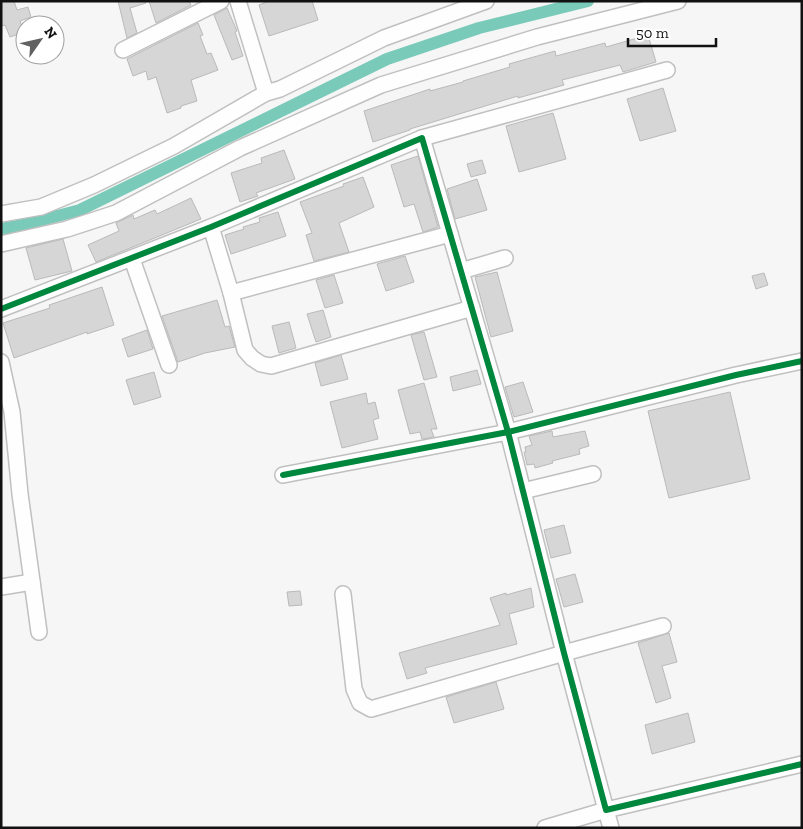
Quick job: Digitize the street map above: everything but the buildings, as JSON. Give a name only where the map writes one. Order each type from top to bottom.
[{"type":"street","points":[[123,50],[221,1]]},
{"type":"street","points":[[238,1],[266,93]]},
{"type":"street","points":[[1,214],[41,207],[94,185],[174,146],[266,93],[280,89],[384,38],[486,1]]},
{"type":"street","points":[[1,244],[67,229],[116,213],[240,148],[381,85],[537,37],[678,1]]},
{"type":"street","points":[[1,309],[211,227],[422,138],[666,70]]},
{"type":"street","points":[[422,138],[508,432],[610,828]]},
{"type":"street","points":[[211,227],[232,293],[245,350],[260,364],[271,366],[472,308]]},
{"type":"street","points":[[232,293],[450,234]]},
{"type":"street","points":[[461,271],[505,258]]},
{"type":"street","points":[[132,259],[169,365]]},
{"type":"street","points":[[283,474],[508,432],[736,375],[802,361]]},
{"type":"street","points":[[1,362],[12,412],[20,494],[40,632]]},
{"type":"street","points":[[523,491],[593,474]]},
{"type":"street","points":[[1,586],[32,582]]},
{"type":"street","points":[[342,594],[354,689],[360,703],[371,709],[663,626]]},
{"type":"street","points":[[545,828],[606,810],[802,764]]},
{"type":"waterway","points":[[1,229],[80,210],[387,59],[479,28],[588,1]]},
{"type":"cycle path","points":[[1,309],[211,227],[422,138],[508,432],[736,375],[802,361]]},
{"type":"cycle path","points":[[283,475],[508,432],[606,810],[802,764]]}]
